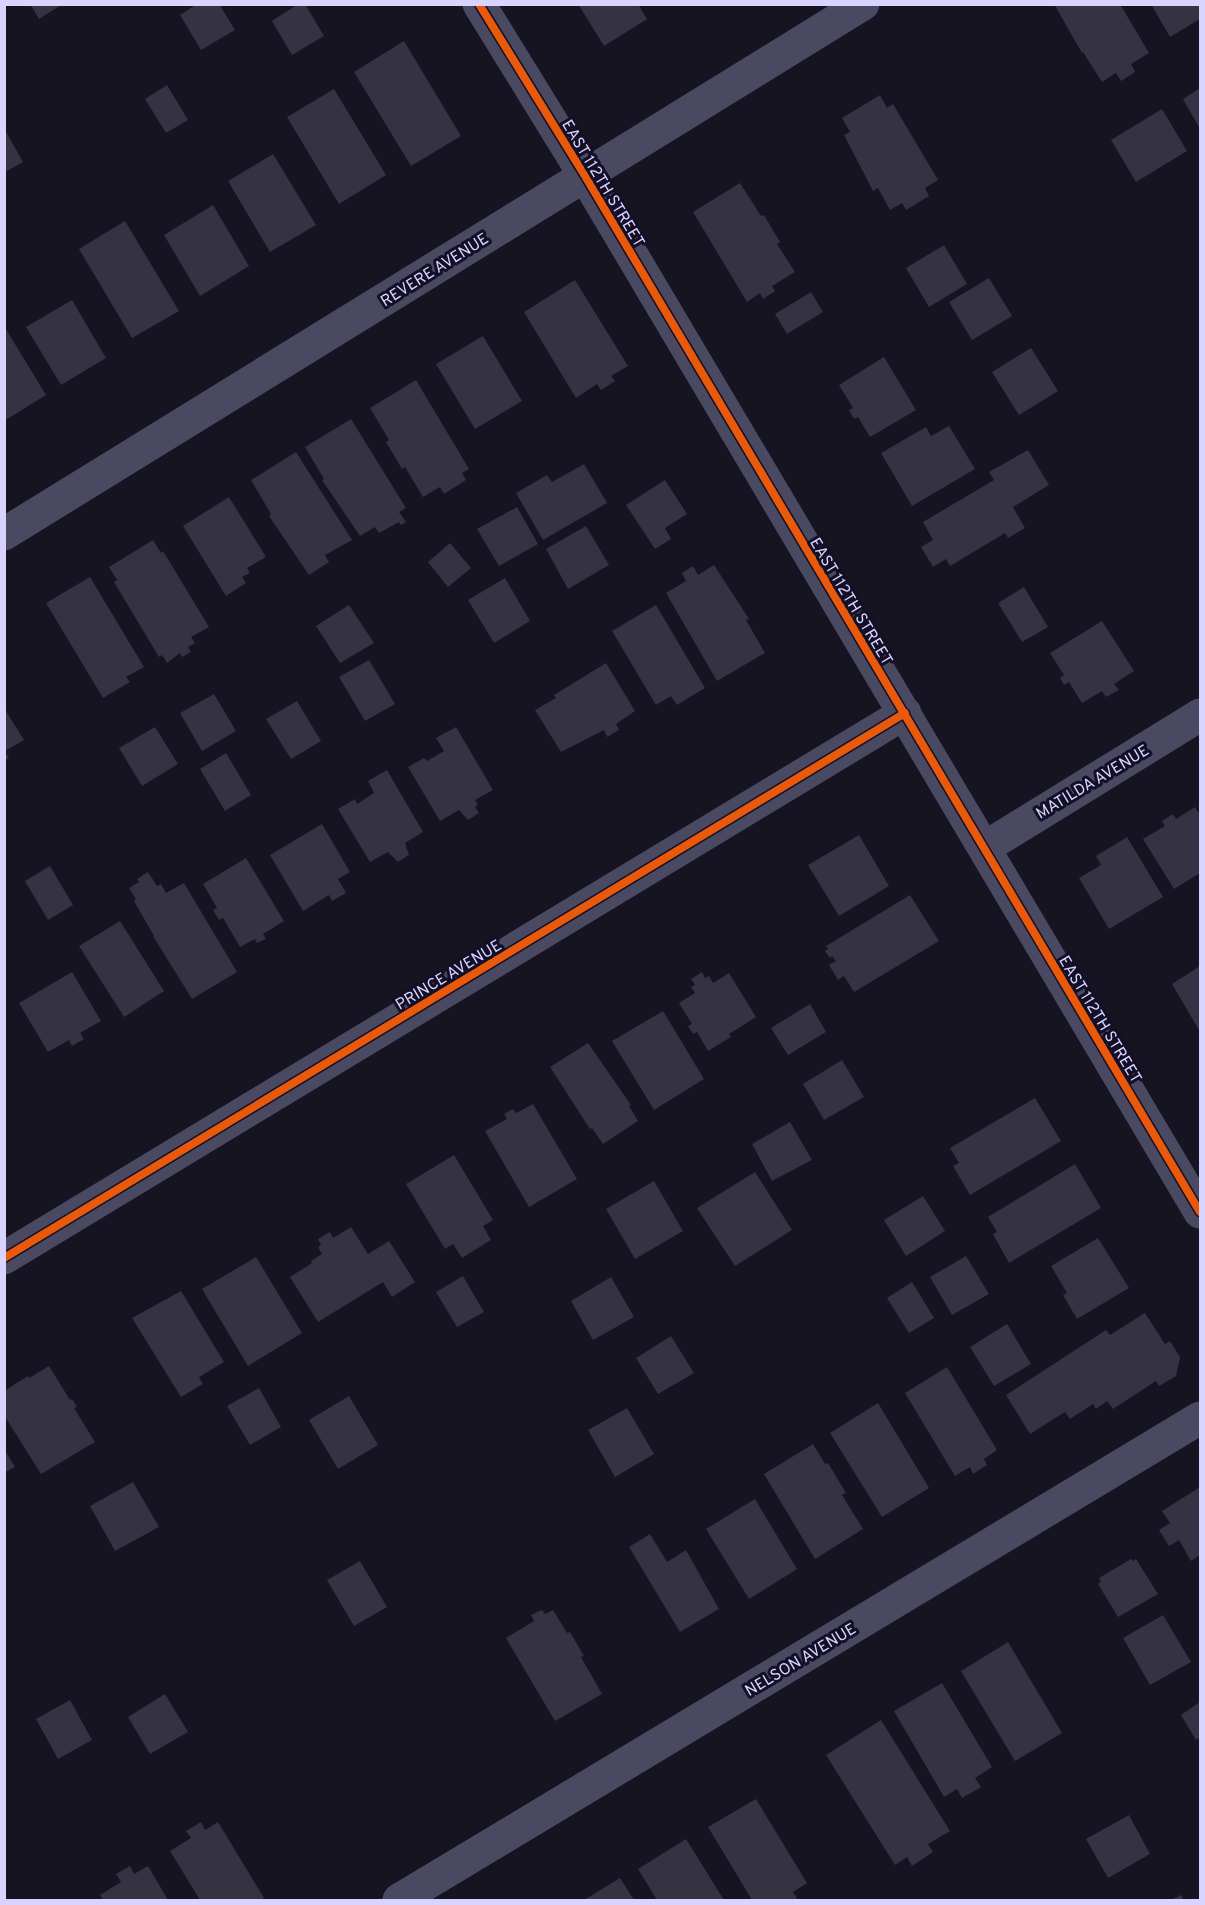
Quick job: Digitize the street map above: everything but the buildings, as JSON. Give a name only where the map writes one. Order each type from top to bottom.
[{"type":"street","name":"EAST 112TH STREET","points":[[479,4],[585,176],[1200,1212]]},
{"type":"street","name":"REVERE AVENUE","points":[[4,534],[863,4]]},
{"type":"street","name":"PRINCE AVENUE","points":[[4,1258],[905,713]]},
{"type":"street","name":"MATILDA AVENUE","points":[[984,848],[1200,715]]},
{"type":"street","name":"NELSON AVENUE","points":[[399,1900],[1200,1418]]},
{"type":"cycle path","points":[[479,4],[585,176],[1200,1212]]},
{"type":"cycle path","points":[[4,1258],[905,713]]}]
